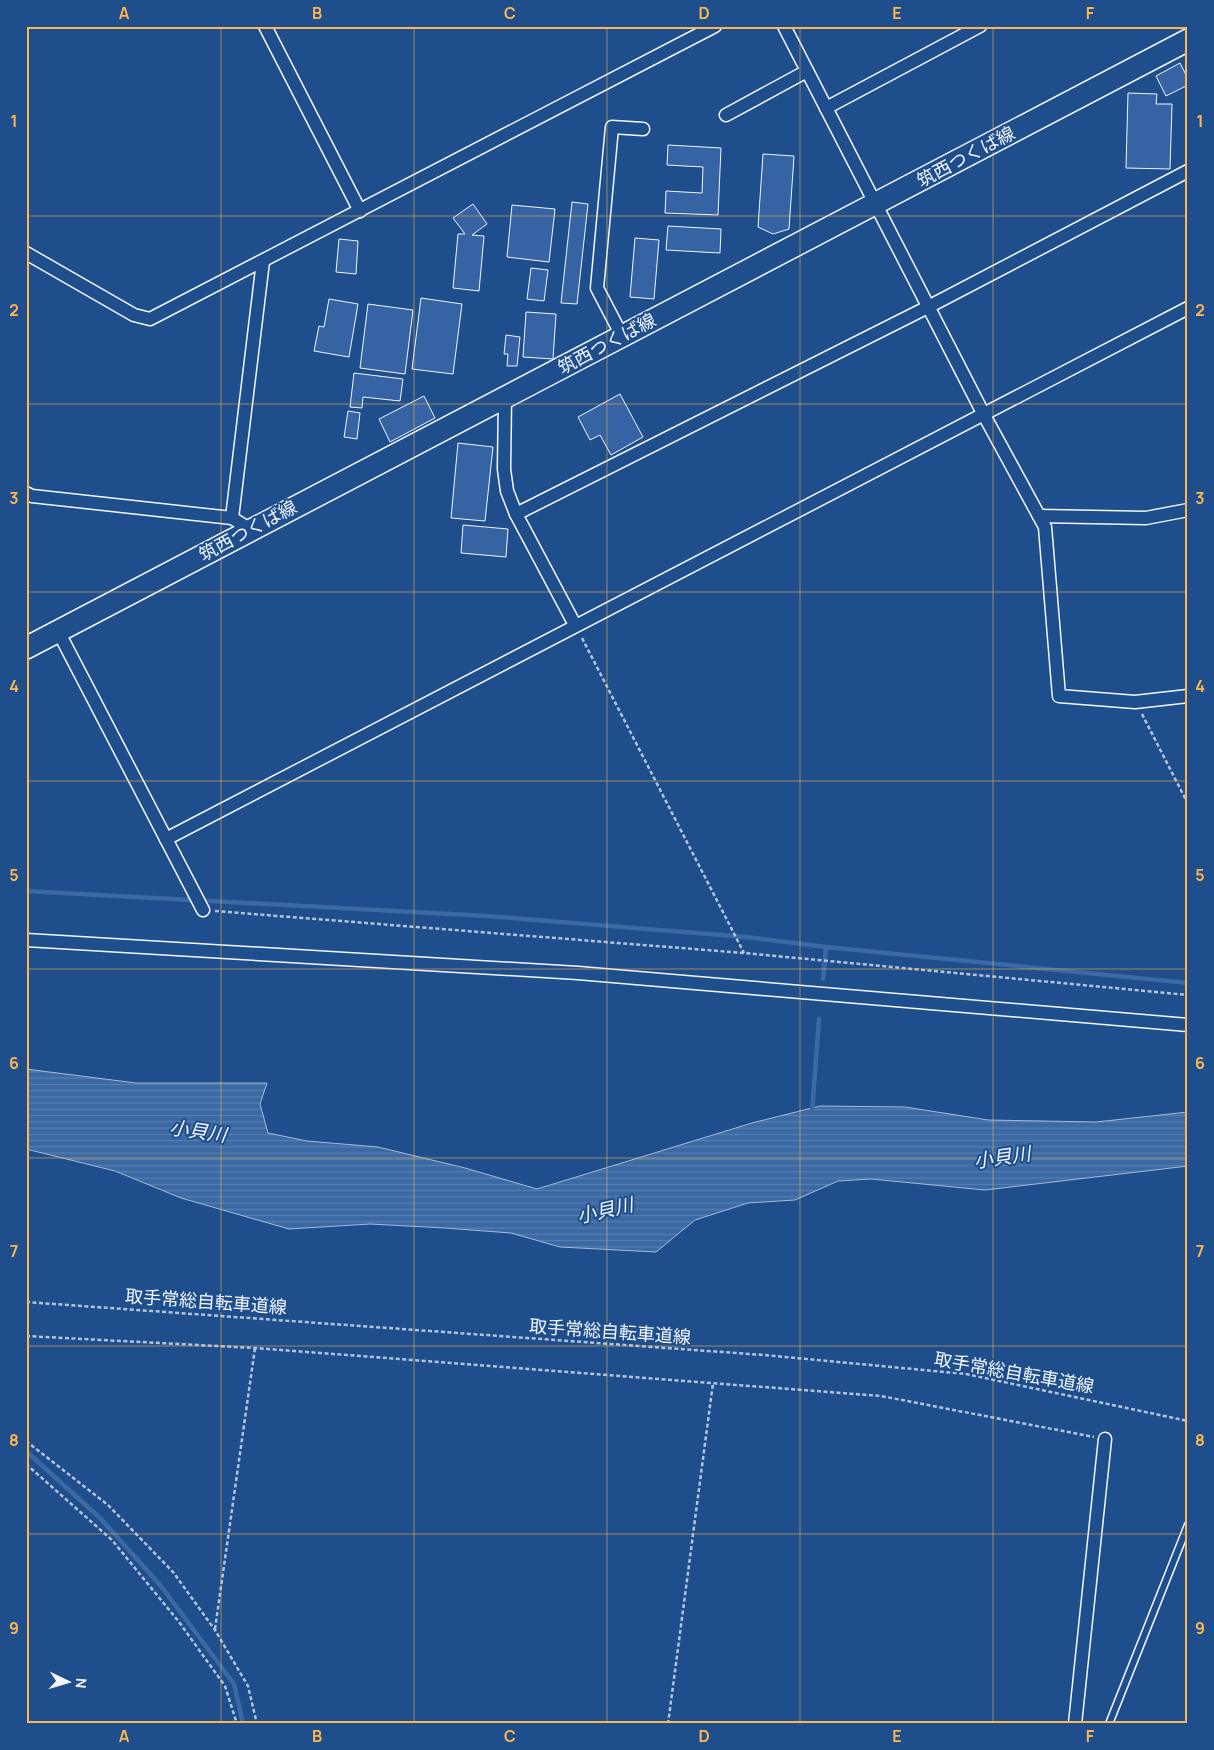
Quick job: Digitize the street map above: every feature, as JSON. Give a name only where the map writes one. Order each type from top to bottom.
[{"type":"main road","name":"筑西つくば線","points":[[26,648],[1188,40]]},
{"type":"street","points":[[266,26],[360,210]]},
{"type":"street","points":[[26,253],[134,315],[150,319],[715,26]]},
{"type":"street","points":[[784,26],[930,306],[984,415],[1045,527],[1059,696],[1135,702],[1188,696]]},
{"type":"street","points":[[826,108],[980,26]]},
{"type":"street","points":[[726,115],[807,71]]},
{"type":"street","points":[[622,336],[597,288],[612,127],[643,129]]},
{"type":"street","points":[[516,514],[930,306],[1188,171]]},
{"type":"street","points":[[232,518],[263,262]]},
{"type":"street","points":[[166,839],[1188,308]]},
{"type":"street","points":[[505,397],[504,469],[507,490],[516,514],[575,625]]},
{"type":"street","points":[[26,493],[32,496],[232,518],[251,530]]},
{"type":"street","points":[[1039,516],[1146,518],[1188,510]]},
{"type":"street","points":[[58,631],[201,908]]},
{"type":"street","points":[[26,940],[578,973],[1188,1025]]},
{"type":"street","points":[[1076,1724],[1105,1439]]},
{"type":"lane","points":[[1109,1724],[1188,1525]]},
{"type":"path","points":[[575,625],[744,952]]},
{"type":"path","points":[[1135,702],[1188,804]]},
{"type":"path","points":[[201,908],[744,952],[1188,994]]},
{"type":"path","name":"取手常総自転車道線","points":[[26,1302],[764,1355],[966,1374],[1188,1421]]},
{"type":"path","points":[[26,1336],[255,1348],[881,1396],[1105,1439]]},
{"type":"path","points":[[215,1630],[255,1348]]},
{"type":"path","points":[[668,1724],[713,1382]]},
{"type":"path","points":[[26,1441],[108,1505],[173,1572],[215,1630],[248,1686],[257,1724]]},
{"type":"path","points":[[26,1464],[112,1540],[178,1622],[225,1686],[237,1724]]},
{"type":"water","name":"小貝川","points":[[26,1069],[136,1083],[267,1083],[260,1104],[268,1133],[307,1141],[378,1147],[465,1168],[537,1189],[752,1123],[820,1106],[905,1107],[988,1120],[1096,1122],[1188,1112],[1188,1166],[985,1190],[871,1179],[838,1181],[795,1200],[748,1203],[695,1220],[656,1252],[560,1247],[511,1233],[445,1228],[370,1224],[289,1229],[181,1198],[115,1171],[26,1149]]},
{"type":"building","points":[[1180,63],[1188,79],[1188,85],[1166,96],[1156,76]]},
{"type":"building","points":[[1128,93],[1157,94],[1156,104],[1172,104],[1170,169],[1126,168]]},
{"type":"building","points":[[668,145],[721,148],[718,215],[665,213],[666,191],[702,193],[703,167],[667,165]]},
{"type":"building","points":[[763,154],[794,156],[789,229],[773,234],[758,227]]},
{"type":"building","points":[[572,202],[588,204],[577,304],[561,303]]},
{"type":"building","points":[[473,204],[487,224],[472,235],[484,236],[479,291],[453,288],[458,234],[465,234],[453,218]]},
{"type":"building","points":[[512,205],[555,209],[549,262],[507,257]]},
{"type":"building","points":[[668,226],[721,229],[720,253],[666,250]]},
{"type":"building","points":[[635,238],[659,240],[654,299],[630,297]]},
{"type":"building","points":[[339,239],[358,241],[356,274],[336,272]]},
{"type":"building","points":[[531,268],[548,270],[544,301],[527,299]]},
{"type":"building","points":[[421,298],[462,304],[453,374],[412,369]]},
{"type":"building","points":[[329,299],[358,304],[349,357],[314,351],[319,326],[324,327]]},
{"type":"building","points":[[368,304],[413,310],[405,374],[360,368]]},
{"type":"building","points":[[526,312],[556,314],[553,359],[523,357]]},
{"type":"building","points":[[506,335],[520,337],[517,366],[507,366],[508,354],[504,354]]},
{"type":"building","points":[[354,373],[403,379],[400,401],[363,397],[362,408],[350,407]]},
{"type":"building","points":[[620,394],[643,437],[611,455],[600,435],[590,440],[578,417]]},
{"type":"building","points":[[424,396],[435,418],[390,442],[379,419]]},
{"type":"building","points":[[348,411],[360,413],[357,439],[344,437]]},
{"type":"building","points":[[458,443],[493,447],[485,521],[451,518]]},
{"type":"building","points":[[463,525],[508,529],[506,557],[461,553]]},
{"type":"waterway","points":[[26,891],[487,916],[746,937],[826,947],[1188,983]]},
{"type":"waterway","points":[[823,979],[826,947]]},
{"type":"waterway","points":[[812,1112],[819,1019]]},
{"type":"waterway","points":[[26,1451],[100,1518],[161,1586],[234,1684],[243,1724]]}]
